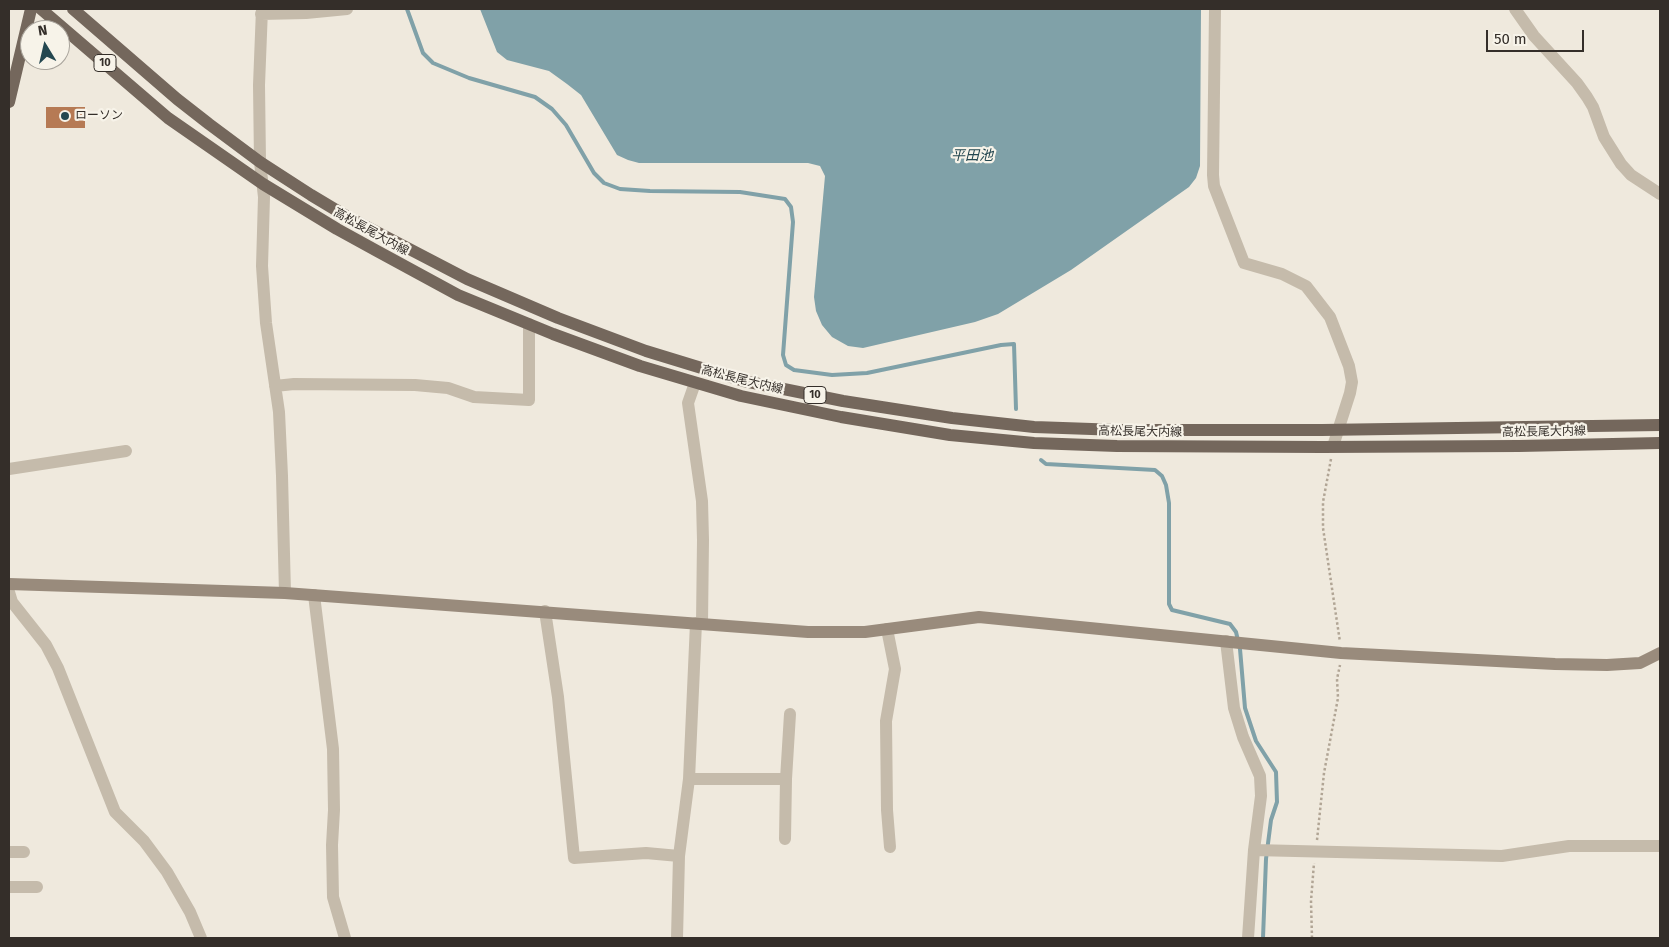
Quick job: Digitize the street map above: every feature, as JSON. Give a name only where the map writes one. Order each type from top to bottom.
[{"type":"main road","points":[[9,102],[30,9]]},
{"type":"main road","name":"高松長尾大内線","points":[[41,9],[168,118],[263,184],[337,229],[458,295],[640,366],[741,396],[841,417],[950,435],[1034,443],[1117,446],[1519,446],[1660,443]]},
{"type":"main road","name":"高松長尾大内線","points":[[73,9],[177,99],[260,162],[346,216],[467,279],[558,318],[646,351],[744,380],[843,401],[952,418],[1034,427],[1120,430],[1338,430],[1660,425]]},
{"type":"street","points":[[285,593],[279,412],[266,323],[262,266],[263,184],[260,162],[261,11],[306,13],[347,9]]},
{"type":"street","points":[[1215,9],[1214,186],[1244,263],[1282,274],[1306,286],[1330,317],[1352,382],[1334,445]]},
{"type":"street","points":[[1515,9],[1534,36],[1577,83],[1587,97],[1593,107],[1604,137],[1621,164],[1631,175],[1660,194]]},
{"type":"street","points":[[275,386],[294,384],[415,385],[448,388],[474,397],[529,400],[529,324]]},
{"type":"street","points":[[676,938],[679,856],[689,779],[704,540],[702,501],[688,402],[696,383]]},
{"type":"street","points":[[9,469],[126,451]]},
{"type":"street","points":[[9,584],[285,593],[808,632],[865,632],[979,617],[1342,653],[1555,664],[1607,665],[1640,663],[1660,654]]},
{"type":"street","points":[[9,592],[12,602],[46,645],[58,668],[115,812],[144,841],[167,872],[190,912],[202,938]]},
{"type":"street","points":[[314,595],[333,749],[333,897],[340,937]]},
{"type":"street","points":[[545,611],[558,697],[574,858],[646,853],[679,856]]},
{"type":"street","points":[[887,630],[895,669],[886,721],[886,810],[890,847]]},
{"type":"street","points":[[1226,641],[1234,708],[1243,737],[1260,776],[1261,796],[1254,850],[1248,938]]},
{"type":"street","points":[[785,839],[790,714]]},
{"type":"street","points":[[689,779],[786,779]]},
{"type":"street","points":[[1254,850],[1502,856],[1569,846],[1660,846]]},
{"type":"street","points":[[9,852],[24,852]]},
{"type":"street","points":[[9,887],[37,887]]},
{"type":"path","points":[[1316,849],[1324,773],[1338,698],[1337,679],[1342,653],[1323,528],[1323,502],[1334,445]]},
{"type":"path","points":[[1312,938],[1310,901],[1315,858]]},
{"type":"water","name":"平田池","points":[[480,9],[1201,9],[1200,166],[1196,178],[1189,187],[1071,270],[998,314],[975,322],[863,348],[848,346],[832,337],[822,325],[816,311],[814,297],[825,176],[820,166],[808,163],[639,163],[617,155],[581,95],[549,71],[507,60],[497,52]]},
{"type":"building","points":[[46,107],[85,107],[85,128],[46,128]]},
{"type":"waterway","points":[[407,9],[423,53],[433,63],[469,78],[535,97],[552,109],[566,125],[594,173],[604,183],[620,189],[740,192],[785,199],[791,207],[793,222],[783,355],[786,365],[794,370],[832,375],[867,373],[1001,345],[1014,344],[1016,409]]},
{"type":"waterway","points":[[1041,460],[1046,464],[1155,470],[1162,476],[1166,485],[1169,503],[1169,604],[1172,610],[1230,624],[1236,632],[1240,649],[1245,708],[1256,741],[1276,772],[1277,802],[1271,820],[1266,859],[1263,938]]},
{"type":"place","name":"ローソン","points":[[65,116]]}]
